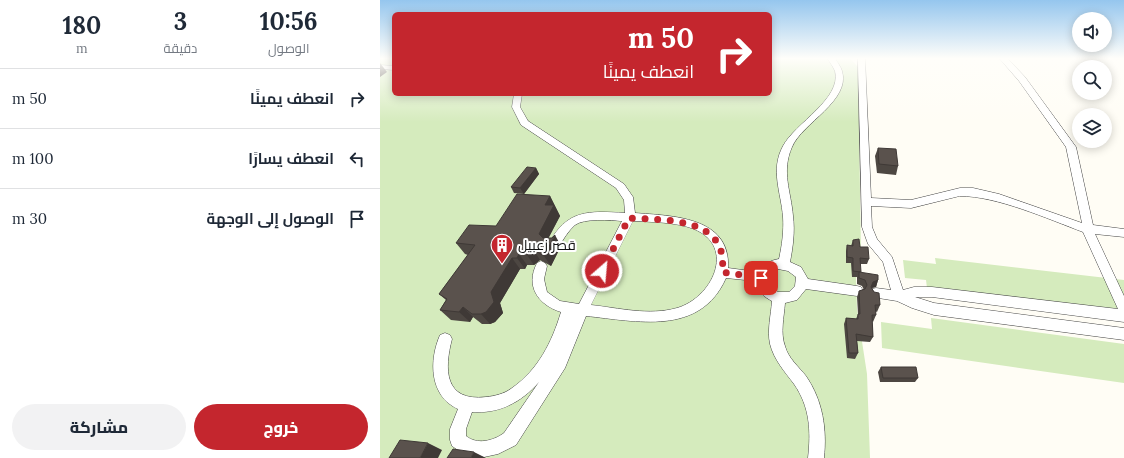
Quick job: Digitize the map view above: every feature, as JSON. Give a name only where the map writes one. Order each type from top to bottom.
[{"type":"street","points":[[784,264],[789,224],[787,206],[780,182],[782,160],[787,146],[795,132],[825,106],[836,93],[839,79]]},
{"type":"street","points":[[862,79],[868,232],[872,241],[888,260],[899,296],[916,304],[934,309],[1124,334]]},
{"type":"street","points":[[1022,79],[1071,147],[1088,229],[1093,244],[1124,309]]},
{"type":"street","points":[[445,339],[440,363],[441,381],[451,396],[467,405],[491,404],[516,394],[534,378],[550,358],[560,337],[629,218],[631,206],[624,190],[615,182],[528,126],[517,112],[516,102],[518,96]]},
{"type":"street","points":[[867,202],[912,204],[960,192],[973,192],[995,197],[1088,229],[1124,233]]},
{"type":"street","points":[[540,266],[537,279],[543,296],[552,303],[576,309],[647,318],[674,315],[691,308],[705,298],[716,286],[722,272],[720,248],[713,238],[704,230],[693,224],[594,216],[580,219],[564,230],[554,245]]},
{"type":"street","points":[[784,264],[798,270],[802,276],[802,283],[800,290],[795,295],[788,298],[779,298],[772,296],[765,291],[761,278],[764,271],[769,266],[784,264]]},
{"type":"street","points":[[722,272],[761,278]]},
{"type":"street","points":[[802,283],[857,291]]},
{"type":"street","points":[[876,294],[899,296],[914,292],[932,292],[1124,316]]},
{"type":"street","points":[[779,298],[776,326],[777,344],[785,362],[803,384],[812,403],[817,424],[816,458]]},
{"type":"street","points":[[467,405],[458,429],[458,440],[467,445],[486,450],[494,448],[510,439],[560,363],[571,333],[576,309]]},
{"type":"street","points":[[516,394],[539,396]]},
{"type":"green space","points":[[380,79],[392,79],[392,96],[772,96],[772,79],[858,79],[861,253],[856,279],[857,309],[867,374],[870,458],[380,458]]},
{"type":"green space","points":[[935,258],[1124,280],[1124,311],[927,288],[926,280],[905,278],[903,260],[936,264]]},
{"type":"green space","points":[[931,318],[1124,344],[1124,383],[882,348],[881,322],[932,329]]},
{"type":"building","points":[[878,148],[896,149],[898,166],[879,164]]},
{"type":"building","points":[[527,167],[536,168],[520,188],[511,187]]},
{"type":"building","name":"قصر زعبيل","points":[[517,194],[550,196],[545,205],[554,205],[539,234],[543,238],[552,238],[555,235],[544,256],[533,249],[527,255],[519,254],[517,258],[512,258],[491,292],[494,302],[486,312],[481,314],[472,314],[463,307],[459,312],[440,310],[447,299],[439,294],[475,245],[456,243],[469,225],[496,226]]},
{"type":"building","points":[[859,239],[860,247],[868,247],[869,259],[860,258],[861,272],[853,271],[853,258],[847,257],[847,245],[853,246],[853,240]]},
{"type":"building","points":[[859,272],[878,275],[878,280],[873,282],[871,287],[874,292],[879,293],[880,305],[875,305],[876,315],[872,315],[873,337],[856,334],[858,353],[849,353],[846,318],[858,319],[858,314],[860,314],[859,291],[865,289],[867,285],[865,280],[859,278]]},
{"type":"building","points":[[881,367],[916,367],[918,378],[883,378]]},
{"type":"building","points":[[400,440],[428,443],[420,458],[389,458]]},
{"type":"building","points":[[453,449],[474,452],[471,458],[447,458]]},
{"type":"place","name":"قصر زعبيل","points":[[502,264]]},
{"type":"route","points":[[602,271],[629,218],[693,224],[704,230],[717,243],[720,248],[722,272],[761,278]]}]
